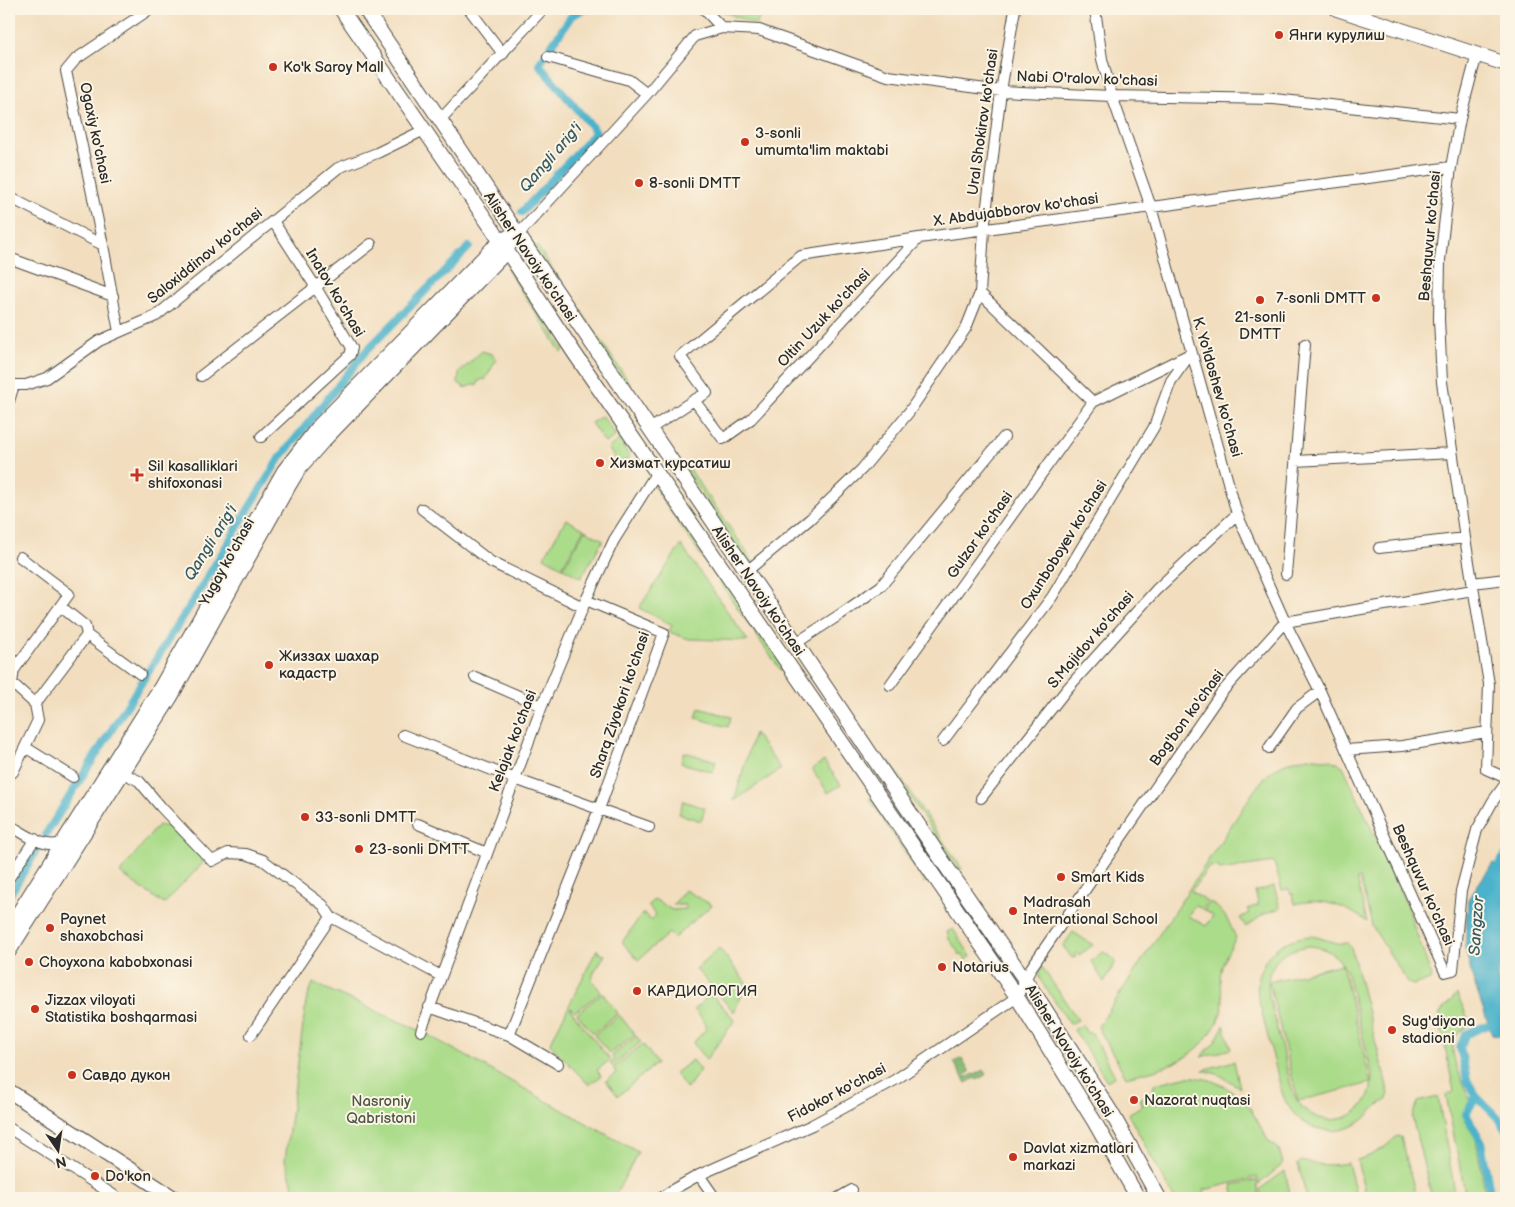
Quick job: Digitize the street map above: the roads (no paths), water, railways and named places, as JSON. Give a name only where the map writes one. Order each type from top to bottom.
[{"type":"main road","name":"Alisher Navoiy ko'chasi","points":[[342,9],[424,130],[511,242],[650,430],[796,642],[942,861],[1041,1002],[1111,1112],[1159,1198]]},
{"type":"main road","name":"Alisher Navoiy ko'chasi","points":[[365,9],[441,119],[575,354],[1017,997],[1094,1121],[1138,1198]]},
{"type":"main road","points":[[1337,9],[1506,64]]},
{"type":"main road","points":[[366,45],[382,34]]},
{"type":"main road","name":"Yugay ko'chasi","points":[[9,951],[170,698],[300,467],[511,242]]},
{"type":"main road","name":"Yugay ko'chasi","points":[[9,928],[161,688],[273,488],[288,465],[319,426],[360,382],[511,242]]},
{"type":"main road","points":[[810,696],[825,686]]},
{"type":"main road","points":[[9,1092],[174,1198]]},
{"type":"main road","points":[[9,1102],[161,1198]]},
{"type":"street","name":"Ogaxiy ko'chasi","points":[[103,245],[66,71],[76,59],[150,9]]},
{"type":"street","points":[[469,9],[502,54]]},
{"type":"street","points":[[441,119],[543,9]]},
{"type":"street","points":[[704,9],[722,28]]},
{"type":"street","name":"Ural Shokirov ko'chasi","points":[[747,571],[810,519],[862,469],[909,412],[966,328],[980,293],[984,230],[1001,91],[1015,9]]},
{"type":"street","name":"K. Yo'ldoshev ko'chasi","points":[[1095,9],[1102,59],[1112,96],[1151,207],[1237,514],[1285,622],[1320,691],[1348,755]]},
{"type":"street","name":"Nabi O'ralov ko'chasi","points":[[511,242],[647,94],[695,36],[722,28],[759,30],[888,76],[1001,91],[1112,96],[1274,99],[1460,119]]},
{"type":"street","name":"Beshquvur ko'chasi","points":[[1477,54],[1460,119],[1451,167],[1440,260],[1439,319],[1442,382],[1472,587],[1489,684],[1486,769],[1506,778]]},
{"type":"street","points":[[548,57],[629,80],[647,94]]},
{"type":"street","name":"Saloxiddinov ko'chasi","points":[[9,401],[14,385],[26,385],[47,378],[99,341],[156,316],[338,168],[377,154],[424,130]]},
{"type":"street","name":"X. Abdujabborov ko'chasi","points":[[694,400],[707,392],[680,356],[802,256],[920,238],[1451,167]]},
{"type":"street","points":[[9,197],[103,245],[119,332]]},
{"type":"street","name":"Inatov ko'chasi","points":[[261,436],[350,355],[352,348],[273,221]]},
{"type":"street","name":"Oltin Uzuk ko'chasi","points":[[694,400],[723,439],[751,419],[920,238]]},
{"type":"street","points":[[201,376],[371,244]]},
{"type":"street","points":[[9,258],[112,296]]},
{"type":"street","points":[[980,293],[1093,402]]},
{"type":"street","points":[[1286,574],[1305,344]]},
{"type":"street","name":"Gulzor ko'chasi","points":[[890,685],[1093,402],[1191,353]]},
{"type":"street","name":"Oxunboboyev ko'chasi","points":[[943,741],[1052,597],[1154,427],[1171,382],[1191,353]]},
{"type":"street","points":[[650,430],[694,400]]},
{"type":"street","points":[[796,642],[842,614],[881,586],[1004,437]]},
{"type":"street","points":[[1295,461],[1452,453]]},
{"type":"street","name":"Kelajak ko'chasi","points":[[421,1031],[542,706],[584,603],[614,540],[657,472]]},
{"type":"street","points":[[422,509],[491,562],[584,603]]},
{"type":"street","name":"S.Majidov ko'chasi","points":[[981,798],[1067,689],[1156,590],[1237,514]]},
{"type":"street","points":[[1379,548],[1465,538]]},
{"type":"street","points":[[9,775],[13,772],[38,720],[36,704],[12,683],[14,670],[69,594],[20,557]]},
{"type":"street","points":[[1285,622],[1472,587],[1506,578]]},
{"type":"street","name":"Sharq Ziyokori ko'chasi","points":[[509,1035],[599,809],[664,633],[584,603]]},
{"type":"street","points":[[60,606],[85,626],[87,635],[140,674]]},
{"type":"street","name":"Bog'bon ko'chasi","points":[[1017,997],[1031,968],[1221,694],[1285,622]]},
{"type":"street","points":[[36,704],[87,635]]},
{"type":"street","points":[[475,676],[542,706]]},
{"type":"street","points":[[1269,748],[1297,708],[1320,691]]},
{"type":"street","points":[[1348,755],[1487,732]]},
{"type":"street","points":[[403,735],[515,779],[649,827]]},
{"type":"street","points":[[25,748],[73,777]]},
{"type":"street","name":"Beshquvur ko'chasi","points":[[1348,755],[1445,972],[1452,970],[1461,891],[1477,830],[1493,801],[1506,783]]},
{"type":"street","points":[[123,773],[139,781],[160,807],[212,861],[228,853],[246,854],[263,860],[323,904],[331,917],[441,976]]},
{"type":"street","points":[[418,824],[487,853]]},
{"type":"street","points":[[9,825],[48,845],[56,845],[63,842]]},
{"type":"street","points":[[9,878],[35,839]]},
{"type":"street","points":[[48,845],[52,860]]},
{"type":"street","points":[[251,1035],[331,917]]},
{"type":"street","name":"Fidokor ko'chasi","points":[[661,1198],[674,1188],[698,1175],[812,1126],[866,1096],[903,1075],[1017,997]]},
{"type":"street","points":[[429,1007],[509,1035],[558,1064]]},
{"type":"street","points":[[9,1128],[118,1198]]},
{"type":"street","points":[[698,1175],[715,1198]]},
{"type":"street","points":[[838,1198],[852,1190]]},
{"type":"water","points":[[1493,863],[1506,868],[1506,971],[1501,969],[1497,976],[1506,1011],[1506,1040],[1505,1036],[1492,1034],[1473,980],[1465,948],[1468,899]]},
{"type":"waterway","name":"Qangli arig'i","points":[[522,212],[596,132],[539,64],[572,15],[585,9]]},
{"type":"waterway","name":"Qangli arig'i","points":[[46,834],[198,593],[277,462],[365,352],[469,247]]},
{"type":"waterway","name":"Qangli arig'i","points":[[9,896],[38,848]]},
{"type":"waterway","name":"Sangzor","points":[[1497,884],[1498,874],[1506,859]]},
{"type":"waterway","points":[[1491,1198],[1481,1141],[1466,1114],[1476,1096],[1467,1080],[1460,1047],[1466,1034],[1498,1021]]},
{"type":"waterway","points":[[1476,1096],[1500,1120],[1506,1130]]},
{"type":"place","name":"Янги курулиш","points":[[1279,35]]},
{"type":"place","name":"Ko'k Saroy Mall","points":[[273,67]]},
{"type":"place","name":"3-sonli umumta'lim maktabi","points":[[745,142]]},
{"type":"place","name":"8-sonli DMTT","points":[[639,183]]},
{"type":"place","name":"7-sonli DMTT","points":[[1376,298]]},
{"type":"place","name":"21-sonli DMTT","points":[[1260,300]]},
{"type":"place","name":"Хизмат курсатиш","points":[[600,463]]},
{"type":"place","name":"Sil kasalliklari shifoxonasi","points":[[137,475]]},
{"type":"place","name":"Жиззах шахар кадастр","points":[[269,665]]},
{"type":"place","name":"33-sonli DMTT","points":[[305,817]]},
{"type":"place","name":"23-sonli DMTT","points":[[359,849]]},
{"type":"place","name":"Smart Kids","points":[[1061,877]]},
{"type":"place","name":"Madrasah International School","points":[[1013,911]]},
{"type":"place","name":"Paynet shaxobchasi","points":[[50,928]]},
{"type":"place","name":"Choyxona kabobxonasi","points":[[29,962]]},
{"type":"place","name":"Notarius","points":[[942,967]]},
{"type":"place","name":"КАРДИОЛОГИЯ","points":[[637,991]]},
{"type":"place","name":"Jizzax viloyati Statistika boshqarmasi","points":[[35,1009]]},
{"type":"place","name":"Sug'diyona stadioni","points":[[1392,1030]]},
{"type":"place","name":"Cавдо дукон","points":[[72,1075]]},
{"type":"place","name":"Nazorat nuqtasi","points":[[1134,1100]]},
{"type":"place","name":"Davlat xizmatlari markazi","points":[[1013,1157]]},
{"type":"place","name":"Do'kon","points":[[95,1176]]},
{"type":"park label","name":"Nasroniy Qabristoni","points":[[381,1110]]}]
